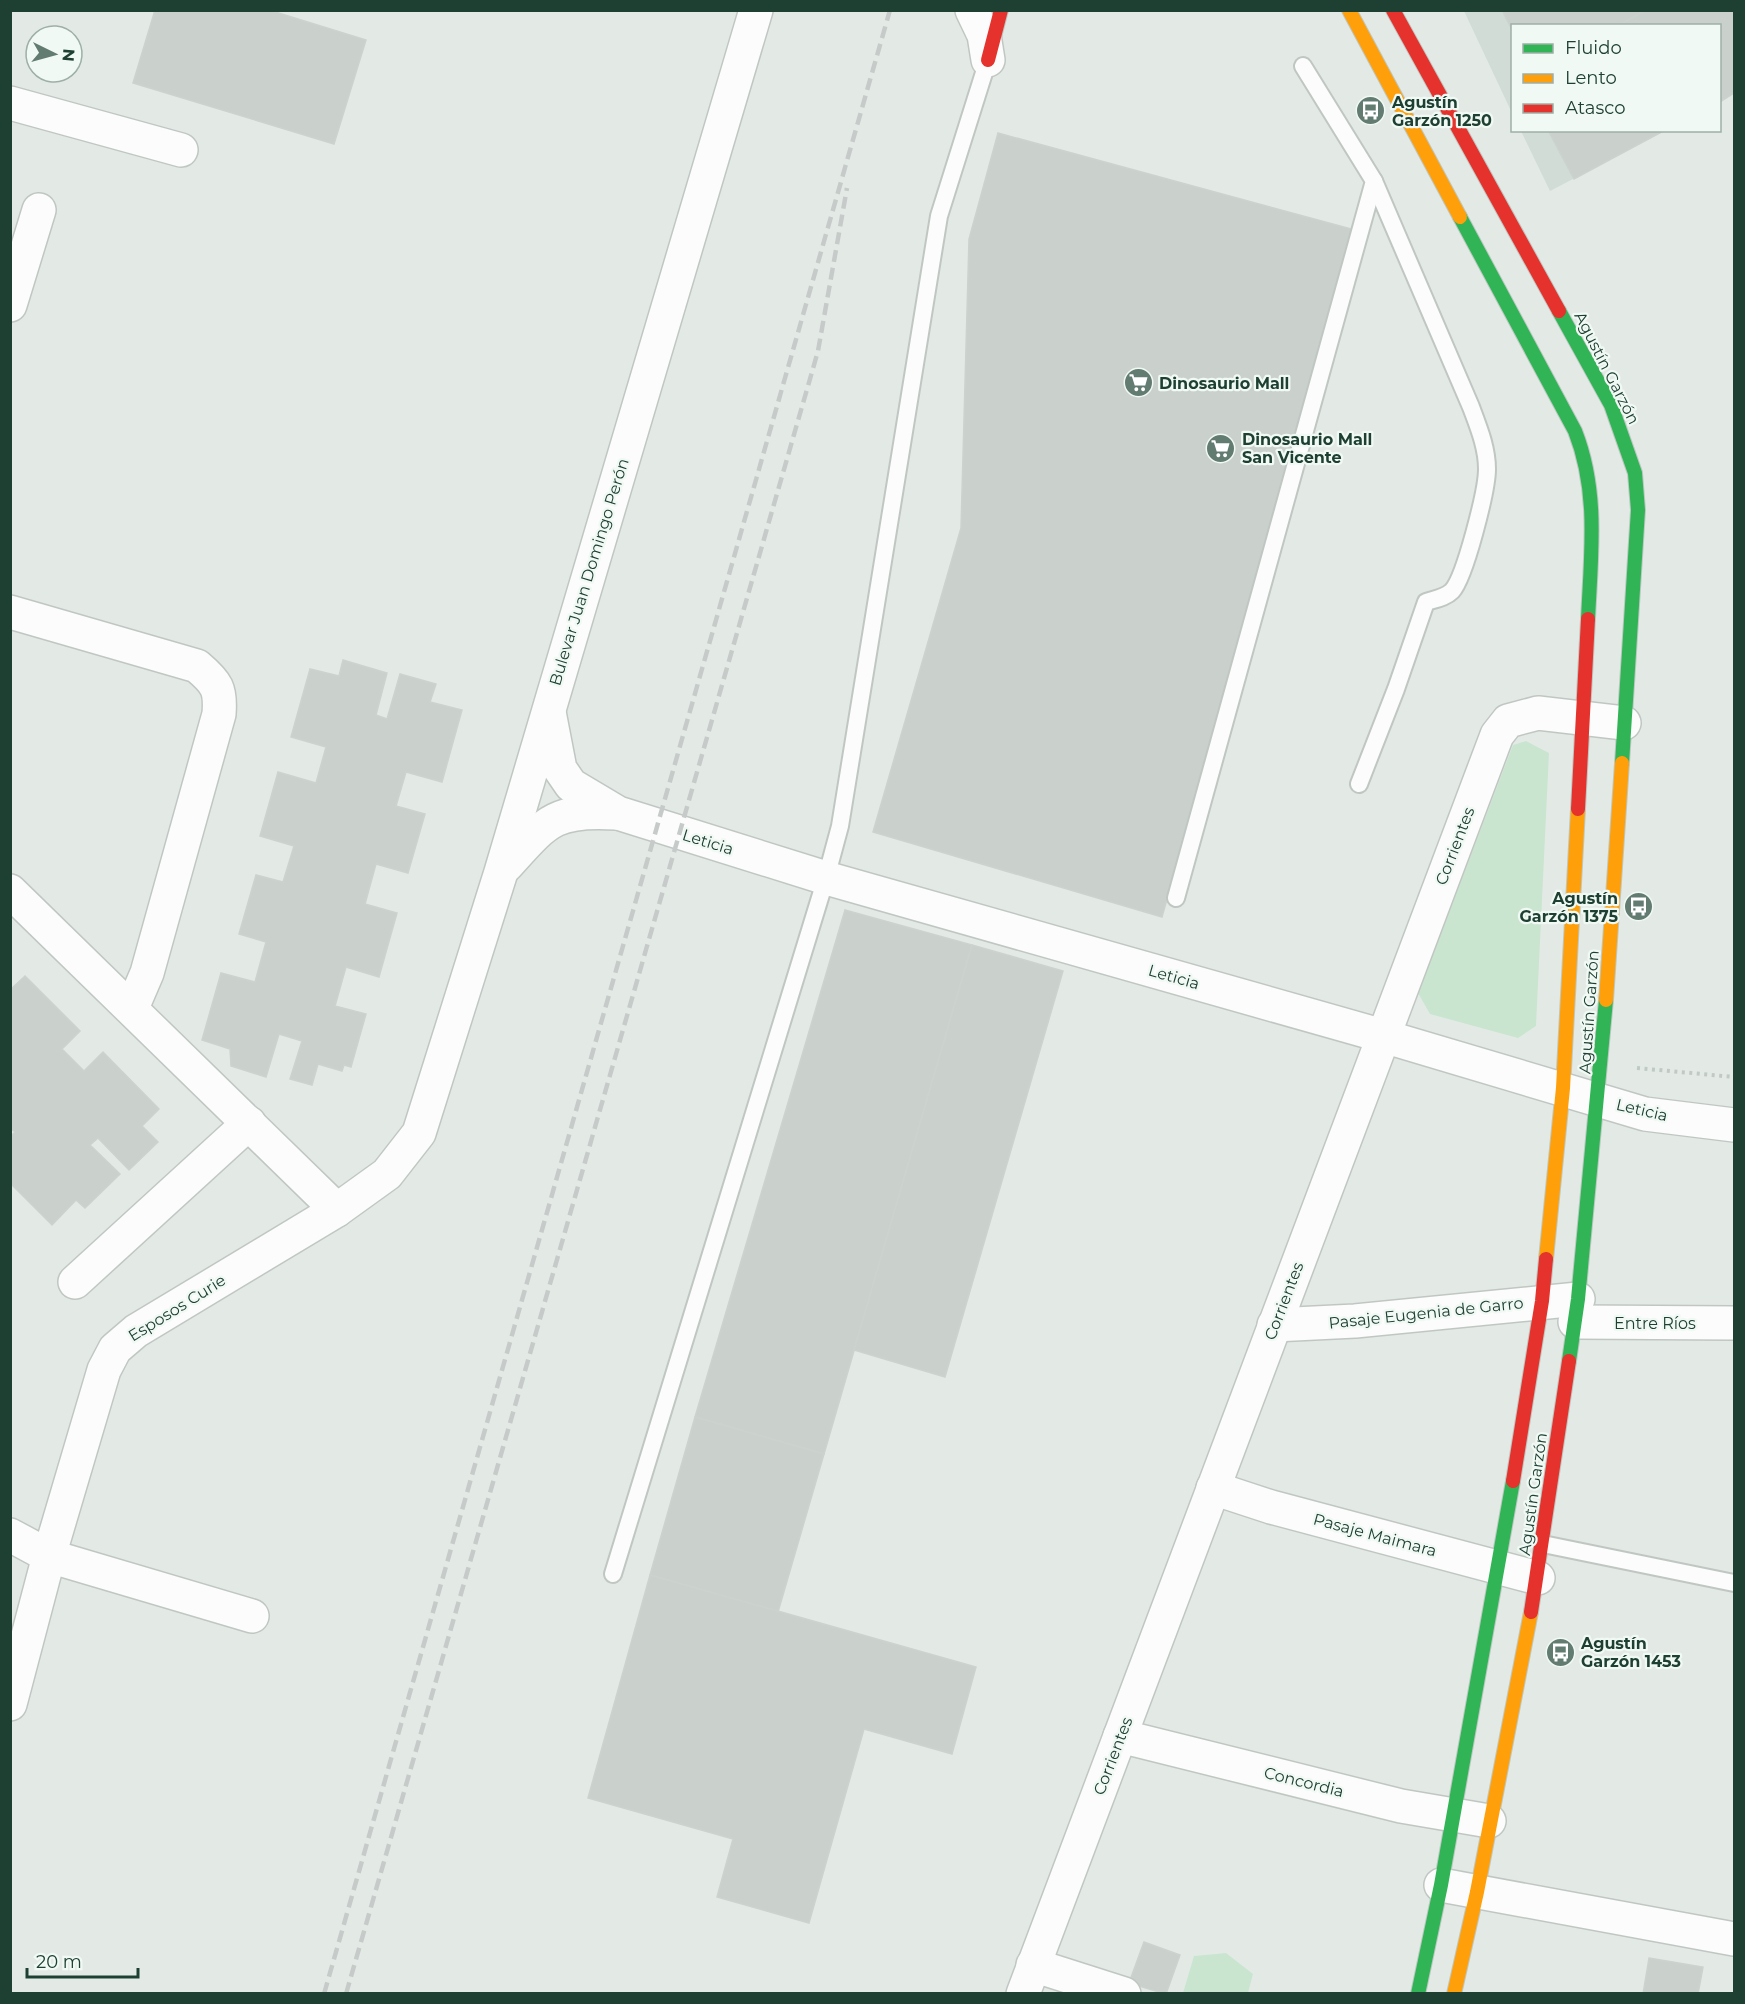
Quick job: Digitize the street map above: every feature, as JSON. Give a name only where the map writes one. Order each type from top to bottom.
[{"type":"main road","points":[[988,60],[1001,10]]},
{"type":"main road","name":"Agustín Garzón","points":[[1349,10],[1575,431],[1584,451],[1591,484],[1593,518],[1563,1088],[1542,1301],[1499,1568],[1441,1885],[1418,1994]]},
{"type":"main road","name":"Agustín Garzón","points":[[1393,10],[1611,405],[1635,473],[1638,510],[1602,1065],[1577,1310],[1538,1578],[1477,1892],[1454,1994]]},
{"type":"street","name":"Bulevar Juan Domingo Perón","points":[[419,1133],[501,872],[756,10]]},
{"type":"street","points":[[972,10],[984,35],[988,60]]},
{"type":"street","points":[[10,103],[181,150]]},
{"type":"street","points":[[10,305],[39,210]]},
{"type":"street","points":[[10,612],[197,666],[213,680],[220,695],[219,714],[150,962],[132,1008]]},
{"type":"street","name":"Leticia","points":[[548,707],[560,769],[571,785],[618,813],[826,878],[1383,1036],[1646,1114],[1734,1125]]},
{"type":"street","name":"Corrientes","points":[[1028,1979],[1497,735],[1508,721],[1538,713],[1624,723]]},
{"type":"street","name":"Leticia","points":[[501,872],[541,828],[559,816],[585,811],[618,813]]},
{"type":"street","points":[[10,891],[337,1210]]},
{"type":"street","points":[[75,1282],[249,1123]]},
{"type":"street","name":"Esposos Curie","points":[[10,1704],[104,1370],[115,1349],[136,1331],[337,1210],[387,1174],[419,1133]]},
{"type":"street","name":"Pasaje Eugenia de Garro","points":[[1274,1325],[1355,1321],[1542,1301],[1577,1310]]},
{"type":"street","name":"Entre Ríos","points":[[1577,1310],[1734,1323]]},
{"type":"street","name":"Pasaje Maimara","points":[[1213,1488],[1272,1508],[1538,1578]]},
{"type":"street","points":[[10,1535],[50,1556],[252,1616]]},
{"type":"street","name":"Concordia","points":[[1120,1736],[1452,1816],[1489,1821]]},
{"type":"street","points":[[1441,1885],[1734,1939]]},
{"type":"street","points":[[1028,1979],[1124,1994]]},
{"type":"lane","points":[[613,1574],[840,826],[939,216],[988,60]]},
{"type":"lane","points":[[1303,66],[1374,181],[1471,407],[1483,442],[1487,467],[1485,488],[1459,580],[1445,597],[1426,602],[1396,689],[1359,784]]},
{"type":"lane","points":[[1176,898],[1374,181]]},
{"type":"lane","points":[[1543,1544],[1734,1583]]},
{"type":"path","points":[[1602,1065],[1734,1077]]},
{"type":"shaded area","points":[[1464,11],[1734,11],[1734,93],[1721,101],[1721,24],[1511,24],[1511,111]]},
{"type":"shaded area","points":[[1521,132],[1663,132],[1550,191]]},
{"type":"green space","points":[[1526,741],[1549,753],[1536,1026],[1518,1038],[1430,1014],[1418,993],[1513,745]]},
{"type":"green space","points":[[1226,1953],[1253,1974],[1248,1993],[1183,1993],[1194,1956]]},
{"type":"building","points":[[155,10],[269,10],[366,40],[334,144],[133,83]]},
{"type":"building","points":[[1502,10],[1646,10],[1622,24],[1511,24],[1511,28]]},
{"type":"building","points":[[1646,10],[1734,10],[1734,93],[1721,101],[1721,24],[1622,24]]},
{"type":"building","points":[[1549,132],[1661,132],[1574,179]]},
{"type":"building","name":"Dinosaurio Mall","points":[[998,133],[1355,230],[1162,917],[873,832],[961,528],[969,239]]},
{"type":"building","points":[[343,660],[387,673],[376,715],[387,719],[400,674],[436,684],[430,702],[462,710],[442,782],[406,772],[396,806],[425,814],[408,873],[376,864],[365,904],[397,913],[379,977],[346,967],[335,1006],[366,1014],[351,1067],[344,1065],[342,1071],[318,1064],[312,1085],[290,1079],[302,1041],[279,1034],[266,1077],[231,1066],[230,1049],[202,1040],[221,973],[255,982],[266,942],[239,934],[256,875],[283,882],[294,846],[260,836],[278,772],[316,783],[326,747],[291,737],[310,669],[339,676]]},
{"type":"building","points":[[845,910],[972,945],[824,1454],[695,1417]]},
{"type":"building","points":[[972,945],[1063,971],[945,1377],[854,1350]]},
{"type":"building","points":[[25,976],[80,1031],[62,1049],[84,1071],[103,1052],[159,1109],[142,1126],[158,1142],[129,1170],[98,1138],[90,1145],[120,1174],[85,1208],[76,1200],[52,1225],[10,1183],[10,1137],[15,1132],[10,1128],[10,990]]},
{"type":"building","points":[[695,1417],[824,1454],[778,1612],[650,1575]]},
{"type":"building","points":[[650,1575],[976,1667],[952,1754],[864,1729],[809,1923],[717,1897],[733,1839],[588,1798]]},
{"type":"building","points":[[1144,1942],[1180,1955],[1166,1994],[1129,1983]]},
{"type":"building","points":[[1649,1958],[1703,1967],[1698,1994],[1643,1994]]},
{"type":"railway","points":[[324,1994],[890,10]]},
{"type":"railway","points":[[346,1994],[818,351],[847,188]]},
{"type":"traffic: fast","points":[[1460,217],[1575,431],[1583,454],[1588,477],[1592,523],[1588,619]]},
{"type":"traffic: fast","points":[[1559,311],[1611,405],[1635,473],[1638,510],[1622,763]]},
{"type":"traffic: fast","points":[[1569,1361],[1578,1299],[1606,1000]]},
{"type":"traffic: fast","points":[[1418,1994],[1441,1885],[1513,1481]]},
{"type":"traffic: slow","points":[[1349,10],[1460,217]]},
{"type":"traffic: slow","points":[[1606,1000],[1622,763]]},
{"type":"traffic: slow","points":[[1546,1259],[1563,1088],[1578,809]]},
{"type":"traffic: slow","points":[[1454,1994],[1477,1892],[1531,1612]]},
{"type":"traffic: jam","points":[[988,60],[1001,10]]},
{"type":"traffic: jam","points":[[1393,10],[1559,311]]},
{"type":"traffic: jam","points":[[1578,809],[1588,619]]},
{"type":"traffic: jam","points":[[1513,1481],[1542,1301],[1546,1259]]},
{"type":"traffic: jam","points":[[1531,1612],[1569,1361]]},
{"type":"place","name":"Agustín Garzón 1250","points":[[1371,111]]},
{"type":"place","name":"Dinosaurio Mall","points":[[1138,383]]},
{"type":"place","name":"Dinosaurio Mall San Vicente","points":[[1221,448]]},
{"type":"place","name":"Agustín Garzón 1375","points":[[1639,907]]},
{"type":"place","name":"Agustín Garzón 1453","points":[[1560,1652]]}]
